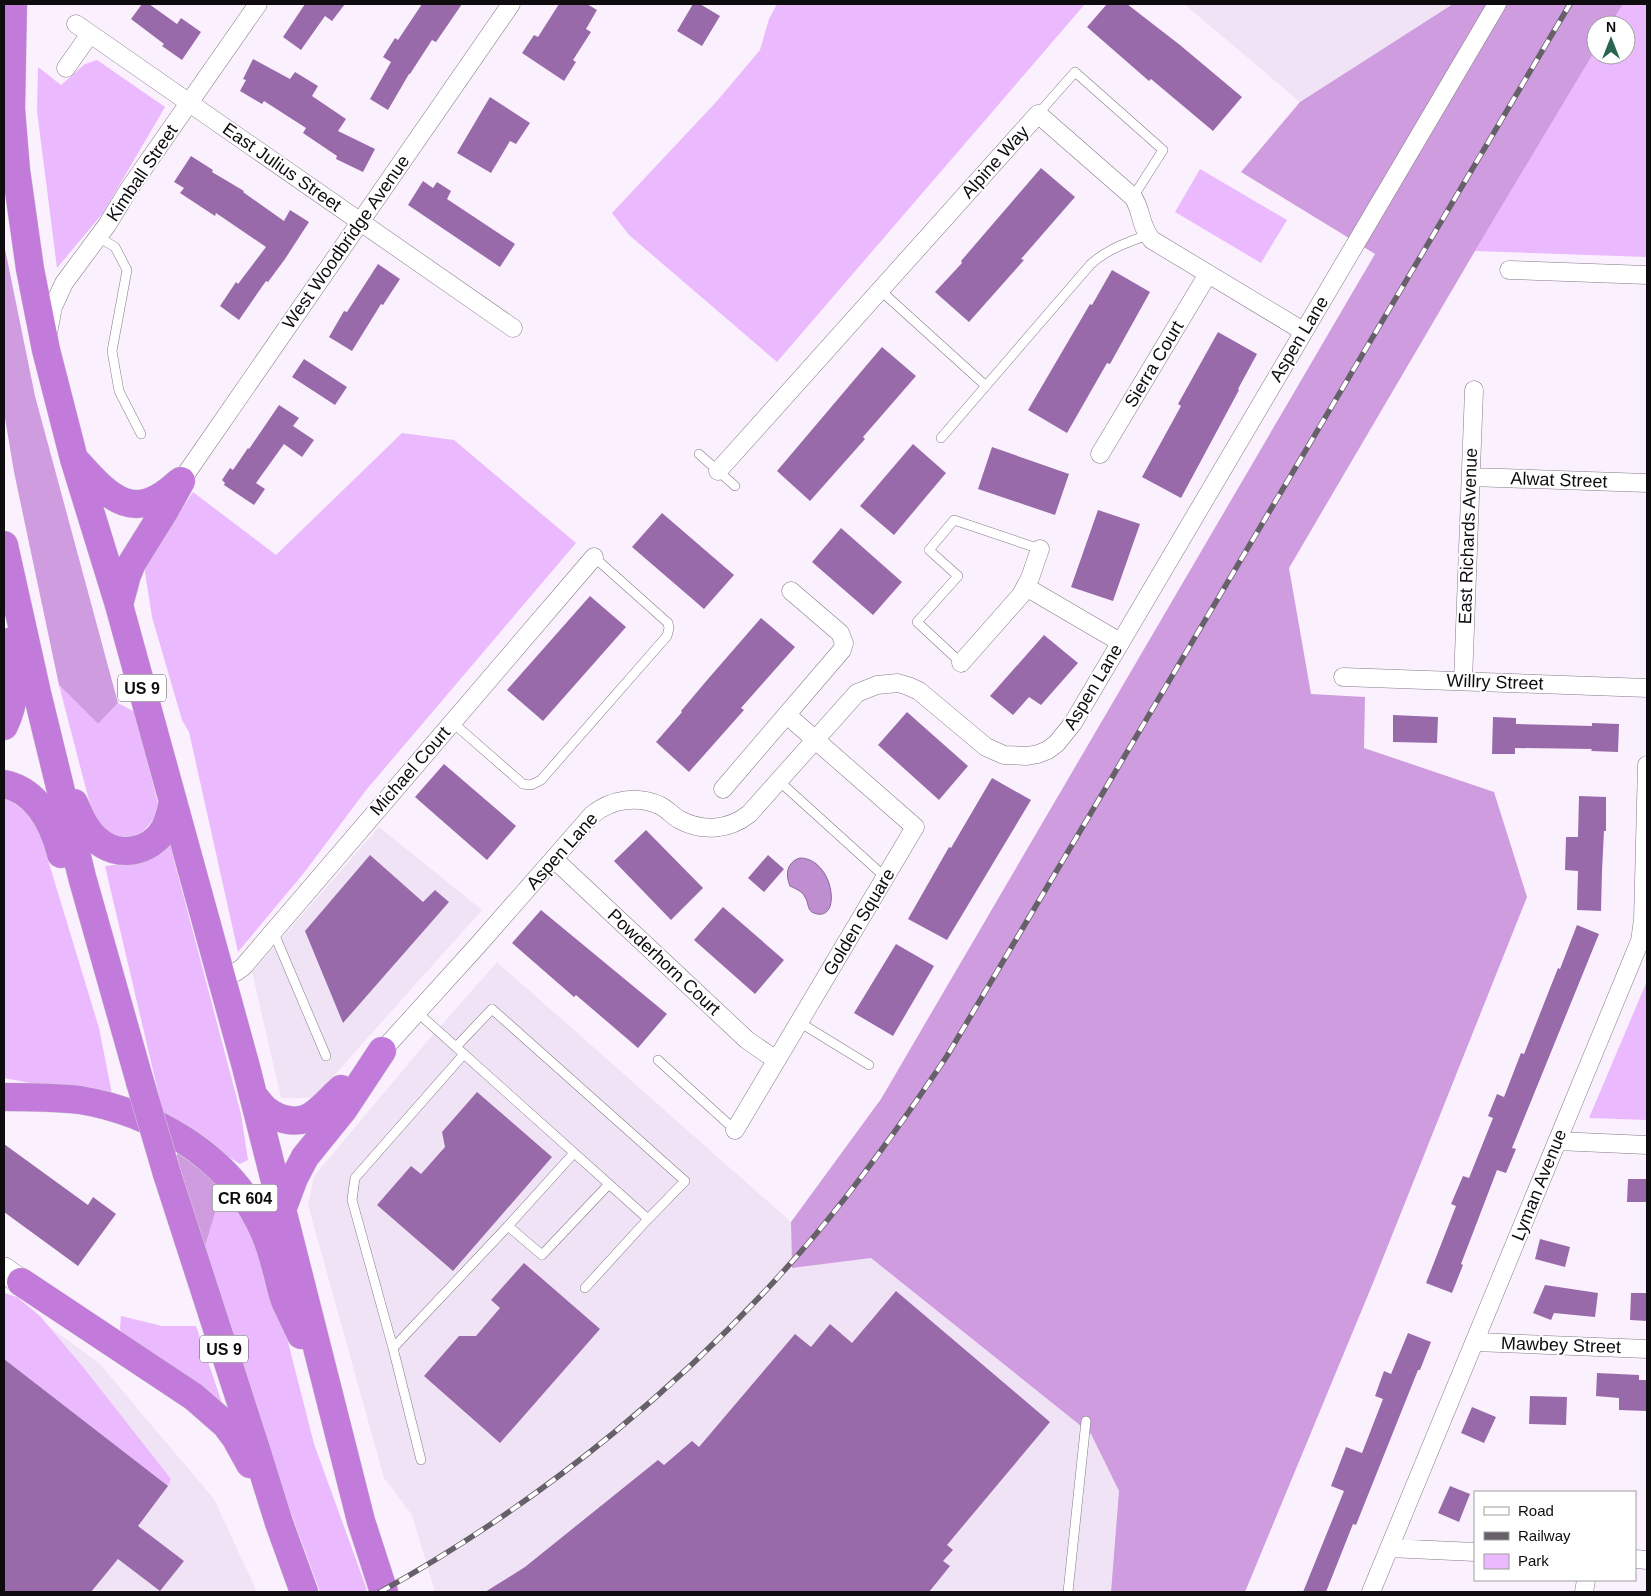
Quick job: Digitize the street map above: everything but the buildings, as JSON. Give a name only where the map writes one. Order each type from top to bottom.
[{"type":"highway","name":"US 9","points":[[13,4],[11,53],[12,109],[16,170],[28,259],[46,350],[74,459],[119,605],[174,802],[253,1095],[361,1521],[384,1592]]},
{"type":"highway","points":[[74,459],[98,486],[118,500],[127,503],[146,504],[154,501],[169,492],[181,481]]},
{"type":"highway","points":[[119,605],[132,563],[181,481]]},
{"type":"highway","name":"US 9","points":[[4,546],[52,756],[102,952],[167,1174],[279,1524],[304,1592]]},
{"type":"highway","points":[[4,726],[13,702],[14,692],[9,572]]},
{"type":"highway","points":[[52,756],[85,826],[97,841],[113,850],[137,850],[152,842],[164,829],[174,802]]},
{"type":"highway","points":[[4,784],[24,792],[46,814],[55,833],[66,870],[102,952]]},
{"type":"highway","points":[[253,1095],[266,1110],[283,1119],[291,1120],[309,1117],[316,1113],[382,1051]]},
{"type":"highway","points":[[282,1210],[304,1157],[343,1110],[382,1051]]},
{"type":"highway","name":"CR 604","points":[[4,1097],[66,1099],[111,1108],[142,1119],[174,1134],[220,1168],[243,1196],[260,1222],[272,1251],[284,1300],[328,1390]]},
{"type":"highway","points":[[12,1276],[194,1397],[226,1425],[243,1450],[279,1524]]},
{"type":"street","name":"Kimball Street","points":[[46,350],[52,313],[58,294],[71,272],[111,220],[129,189],[258,4]]},
{"type":"street","name":"West Woodbridge Avenue","points":[[181,481],[511,4]]},
{"type":"street","name":"Aspen Lane","points":[[382,1051],[418,1013],[592,815],[609,804],[631,800],[652,803],[662,807],[688,824],[709,828],[731,825],[745,817],[857,693],[877,685],[898,684],[919,691],[986,747],[1004,755],[1038,754],[1052,746],[1066,733],[1497,4]]},
{"type":"street","name":"East Julius Street","points":[[66,68],[83,29],[513,328]]},
{"type":"street","name":"Alpine Way","points":[[718,471],[1038,114],[1133,197],[1139,208],[1147,235]]},
{"type":"street","points":[[1147,235],[1158,245],[1303,331]]},
{"type":"street","points":[[1508,270],[1647,274]]},
{"type":"street","name":"Sierra Court","points":[[1100,454],[1208,274]]},
{"type":"street","name":"East Richards Avenue","points":[[1462,681],[1474,390]]},
{"type":"street","name":"Alwat Street","points":[[1471,477],[1647,483]]},
{"type":"street","points":[[961,664],[1026,587],[1040,549]]},
{"type":"street","name":"Michael Court","points":[[221,977],[236,972],[243,967],[594,556]]},
{"type":"street","points":[[1026,587],[1120,642]]},
{"type":"street","points":[[723,789],[842,650],[844,644],[840,633],[791,591]]},
{"type":"street","name":"Willry Street","points":[[1343,677],[1647,688]]},
{"type":"street","points":[[787,715],[814,740]]},
{"type":"street","name":"Golden Square","points":[[735,1130],[915,827],[814,740]]},
{"type":"street","name":"Lyman Avenue","points":[[1371,1592],[1640,941],[1643,920],[1647,765]]},
{"type":"street","name":"Powderhorn Court","points":[[554,859],[747,1040],[776,1060]]},
{"type":"street","points":[[1557,1141],[1647,1145]]},
{"type":"street","name":"Mawbey Street","points":[[1474,1342],[1647,1349]]},
{"type":"street","points":[[1389,1548],[1474,1552]]},
{"type":"lane","points":[[1038,114],[1075,72],[1163,150],[1133,197]]},
{"type":"lane","points":[[941,438],[1097,258],[1114,247],[1147,235]]},
{"type":"lane","points":[[98,236],[115,247],[127,270],[112,351],[119,391],[141,434]]},
{"type":"lane","points":[[880,290],[986,386]]},
{"type":"lane","points":[[699,454],[735,486]]},
{"type":"lane","points":[[961,664],[917,622],[958,576],[929,550],[954,520],[1040,549]]},
{"type":"lane","points":[[452,722],[523,784],[530,785],[541,780],[667,636],[668,623],[594,556]]},
{"type":"lane","points":[[779,781],[885,877]]},
{"type":"lane","points":[[273,931],[326,1056]]},
{"type":"lane","points":[[456,1046],[492,1009],[685,1181],[585,1288]]},
{"type":"lane","points":[[418,1013],[648,1219]]},
{"type":"lane","points":[[799,1022],[869,1065]]},
{"type":"lane","points":[[421,1460],[393,1348],[352,1200],[355,1178],[464,1054]]},
{"type":"lane","points":[[658,1060],[735,1130]]},
{"type":"lane","points":[[393,1348],[574,1153]]},
{"type":"lane","points":[[508,1226],[542,1255],[609,1184]]},
{"type":"lane","points":[[1068,1592],[1086,1421]]},
{"type":"shaded area","points":[[1184,4],[1453,4],[1300,102]]},
{"type":"shaded area","points":[[1453,4],[1623,4],[1616,15],[1586,15],[1586,65],[1289,568],[1311,694],[1365,697],[1364,748],[1494,792],[1527,897],[1373,1283],[1245,1592],[1111,1592],[1119,1491],[1091,1434],[871,1258],[792,1268],[791,1222],[881,1099],[1375,254],[1241,172],[1300,102]]},
{"type":"shaded area","points":[[4,244],[35,396],[118,703],[98,724],[59,685],[14,472],[4,412]]},
{"type":"shaded area","points":[[379,827],[482,910],[314,1098],[281,1098],[252,972]]},
{"type":"shaded area","points":[[800,858],[812,861],[821,868],[827,878],[831,890],[831,900],[829,909],[823,914],[812,912],[804,895],[799,890],[790,886],[788,869],[792,862]]},
{"type":"shaded area","points":[[497,962],[791,1222],[792,1268],[871,1258],[1091,1434],[1119,1491],[1111,1592],[435,1592],[412,1515],[384,1478],[308,1205],[314,1176],[430,1038]]},
{"type":"shaded area","points":[[177,1153],[202,1170],[222,1190],[204,1250],[177,1157]]},
{"type":"shaded area","points":[[4,1294],[99,1363],[214,1499],[257,1592],[4,1592]]},
{"type":"green space","points":[[777,4],[1085,4],[777,362],[629,235],[612,213],[717,101],[760,50],[769,19]]},
{"type":"green space","points":[[1623,4],[1647,4],[1647,257],[1475,251],[1586,65],[1636,65],[1636,15],[1616,15]]},
{"type":"green space","points":[[97,60],[165,107],[103,213],[57,268],[37,111],[38,67],[61,85],[85,64]]},
{"type":"green space","points":[[1200,169],[1287,220],[1261,263],[1175,212]]},
{"type":"green space","points":[[402,433],[454,440],[576,543],[367,789],[303,874],[238,952],[189,732],[182,720],[152,617],[144,566],[193,492],[276,555]]},
{"type":"green space","points":[[59,685],[98,724],[118,703],[135,712],[160,812],[139,836],[112,837],[93,816]]},
{"type":"green space","points":[[4,797],[35,817],[99,1028],[113,1099],[4,1078]]},
{"type":"green space","points":[[170,845],[241,1114],[248,1160],[240,1164],[164,1117],[105,866],[139,862]]},
{"type":"green space","points":[[1647,981],[1647,1120],[1589,1118]]},
{"type":"green space","points":[[222,1190],[239,1210],[261,1254],[275,1291],[314,1444],[367,1590],[363,1592],[320,1592],[283,1491],[204,1250]]},
{"type":"green space","points":[[4,1293],[17,1297],[40,1316],[83,1367],[171,1479],[168,1486],[4,1359]]},
{"type":"green space","points":[[121,1316],[162,1326],[196,1326],[225,1412],[122,1333],[120,1329]]},
{"type":"railway","points":[[380,1592],[500,1518],[558,1476],[668,1386],[769,1287],[816,1234],[867,1169],[947,1056],[1570,4]]}]
